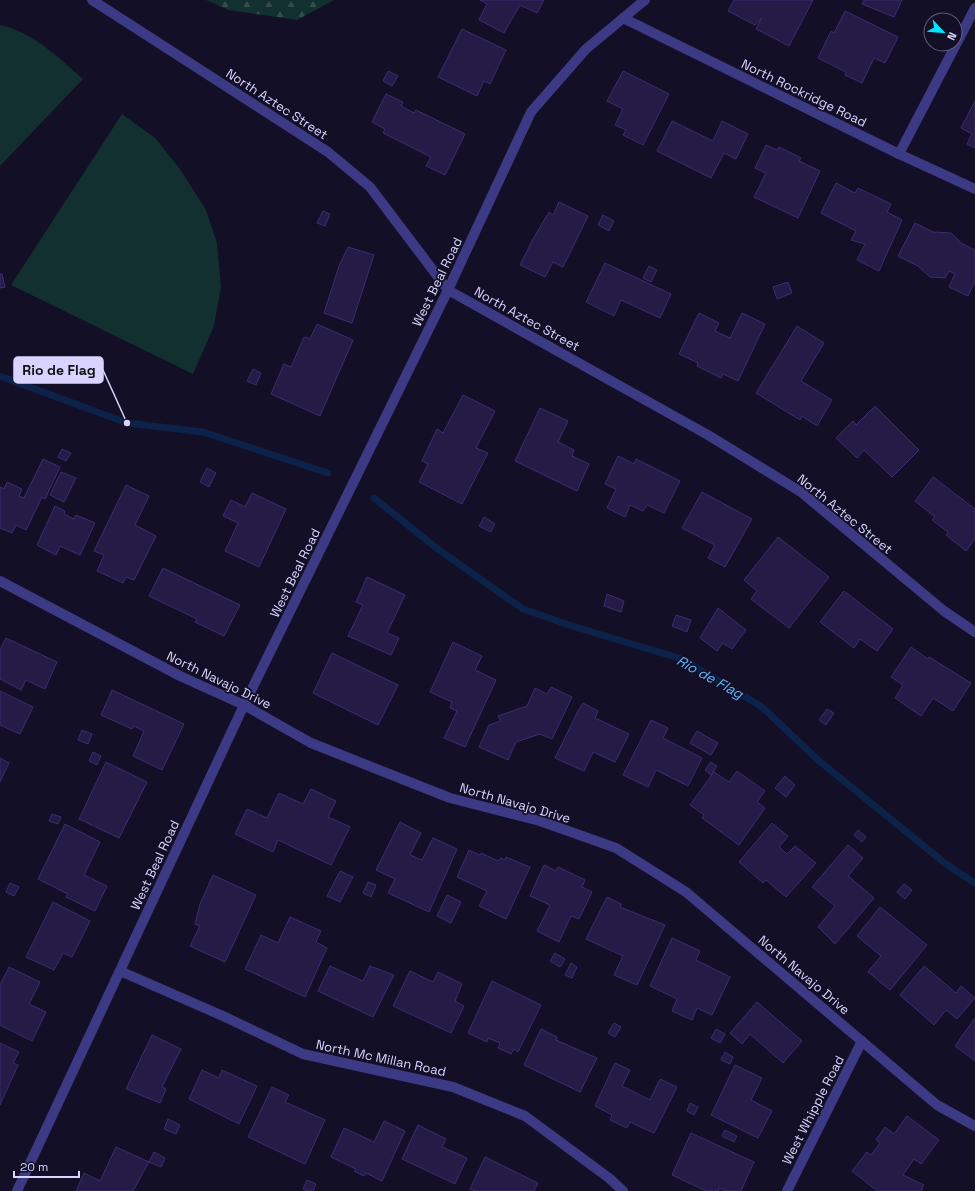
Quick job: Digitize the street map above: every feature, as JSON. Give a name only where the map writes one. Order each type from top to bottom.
[{"type":"street","name":"North Aztec Street","points":[[92,0],[328,152],[370,187],[448,290],[708,435],[801,492],[944,611],[975,632]]},
{"type":"street","name":"West Beal Road","points":[[17,1191],[244,705],[448,290],[531,112],[586,49],[644,0]]},
{"type":"street","points":[[899,154],[975,8]]},
{"type":"street","name":"North Rockridge Road","points":[[623,18],[899,154],[975,189]]},
{"type":"street","name":"North Navajo Drive","points":[[0,581],[180,676],[244,705],[310,743],[450,798],[540,821],[616,848],[686,892],[938,1105],[975,1126]]},
{"type":"street","name":"North Mc Millan Road","points":[[120,971],[223,1016],[303,1054],[453,1087],[524,1116],[608,1178],[623,1191]]},
{"type":"street","name":"West Whipple Road","points":[[787,1191],[862,1041]]},
{"type":"green space","points":[[206,0],[334,0],[297,20],[229,10]]},
{"type":"green space","points":[[0,25],[12,28],[34,39],[83,79],[0,166]]},
{"type":"green space","points":[[122,114],[155,138],[180,169],[206,210],[217,243],[221,287],[214,326],[193,374],[11,285]]},
{"type":"building","points":[[480,0],[544,0],[537,13],[520,5],[504,33],[479,20],[487,4]]},
{"type":"building","points":[[734,0],[813,0],[789,46],[756,29],[762,18],[755,25],[728,11]]},
{"type":"building","points":[[864,0],[902,0],[894,17],[862,4]]},
{"type":"building","points":[[845,11],[898,37],[885,63],[874,58],[862,83],[845,75],[846,72],[818,58],[831,31],[834,33]]},
{"type":"building","points":[[462,29],[506,50],[490,84],[484,81],[477,96],[438,77]]},
{"type":"building","points":[[388,71],[398,76],[392,86],[383,81]]},
{"type":"building","points":[[623,71],[669,94],[643,145],[623,135],[626,130],[615,125],[623,109],[607,101]]},
{"type":"building","points":[[386,94],[403,102],[401,106],[414,113],[416,110],[465,134],[445,175],[426,166],[431,157],[383,133],[385,129],[372,122]]},
{"type":"building","points":[[975,101],[975,148],[967,144],[972,134],[961,128]]},
{"type":"building","points":[[672,121],[713,141],[722,121],[748,134],[736,159],[724,153],[711,178],[657,151]]},
{"type":"building","points":[[766,145],[777,150],[779,147],[801,158],[799,161],[820,171],[798,218],[754,197],[766,173],[755,168]]},
{"type":"building","points":[[836,183],[855,193],[858,188],[891,204],[887,212],[902,220],[879,271],[857,260],[865,244],[851,240],[856,231],[821,213]]},
{"type":"building","points":[[559,202],[588,216],[563,267],[553,262],[545,277],[520,265],[549,212],[553,215]]},
{"type":"building","points":[[323,211],[330,214],[325,226],[317,223]]},
{"type":"building","points":[[603,215],[614,221],[609,231],[598,225]]},
{"type":"building","points":[[915,223],[933,232],[951,233],[961,243],[975,250],[975,281],[968,296],[949,287],[955,274],[949,271],[945,278],[930,277],[918,266],[898,256]]},
{"type":"building","points":[[348,247],[374,255],[352,323],[324,313],[339,266]]},
{"type":"building","points":[[605,263],[671,294],[660,318],[621,300],[614,316],[586,302]]},
{"type":"building","points":[[649,266],[657,270],[651,282],[643,278]]},
{"type":"building","points":[[0,274],[2,274],[5,287],[0,288]]},
{"type":"building","points":[[788,282],[792,293],[777,299],[773,287]]},
{"type":"building","points":[[699,313],[719,323],[715,331],[730,338],[742,313],[765,324],[738,381],[723,374],[721,378],[697,366],[698,363],[679,354]]},
{"type":"building","points":[[317,324],[353,340],[320,416],[271,394],[284,364],[291,367],[304,337],[310,339]]},
{"type":"building","points":[[797,326],[824,343],[801,381],[832,400],[817,426],[802,416],[800,420],[756,393]]},
{"type":"building","points":[[253,369],[261,373],[256,385],[247,381]]},
{"type":"building","points":[[463,395],[495,411],[476,448],[488,453],[462,504],[419,482],[428,464],[422,461],[437,429],[443,433]]},
{"type":"building","points":[[875,406],[919,450],[892,477],[864,450],[857,458],[836,438],[853,421],[856,425]]},
{"type":"building","points":[[540,408],[568,421],[558,442],[574,450],[572,456],[589,464],[577,491],[515,461]]},
{"type":"building","points":[[62,449],[71,453],[66,461],[58,457]]},
{"type":"building","points":[[618,456],[634,464],[636,459],[680,481],[664,513],[647,505],[643,511],[630,505],[625,517],[607,508],[616,489],[605,484]]},
{"type":"building","points":[[43,459],[60,467],[45,499],[42,497],[26,530],[16,525],[12,533],[0,528],[0,487],[4,489],[7,482],[22,489],[19,496],[24,498]]},
{"type":"building","points":[[207,468],[216,473],[209,487],[200,482]]},
{"type":"building","points":[[61,472],[76,478],[64,502],[50,495]]},
{"type":"building","points":[[933,477],[975,509],[975,539],[966,551],[946,535],[948,532],[932,520],[935,517],[915,501]]},
{"type":"building","points":[[126,485],[149,496],[135,525],[156,536],[134,580],[126,577],[123,583],[97,571],[104,555],[94,551]]},
{"type":"building","points":[[702,492],[752,519],[725,567],[708,558],[715,545],[682,528]]},
{"type":"building","points":[[252,493],[286,509],[259,567],[225,551],[238,523],[223,516],[231,500],[245,507]]},
{"type":"building","points":[[55,506],[65,511],[64,514],[74,519],[76,515],[95,523],[80,555],[60,546],[56,555],[37,545]]},
{"type":"building","points":[[484,517],[495,524],[491,532],[479,526]]},
{"type":"building","points":[[778,537],[829,577],[789,628],[751,599],[757,591],[744,580]]},
{"type":"building","points":[[163,568],[240,605],[224,636],[195,622],[197,619],[149,596]]},
{"type":"building","points":[[367,577],[405,595],[387,633],[399,638],[391,655],[348,636],[363,605],[356,602]]},
{"type":"building","points":[[844,591],[893,629],[877,651],[860,639],[854,648],[820,622]]},
{"type":"building","points":[[607,594],[624,601],[621,612],[604,606]]},
{"type":"building","points":[[718,608],[746,630],[732,649],[723,643],[717,651],[700,638]]},
{"type":"building","points":[[676,615],[691,620],[687,632],[672,626]]},
{"type":"building","points":[[6,638],[57,662],[45,689],[26,680],[21,690],[0,679],[0,650]]},
{"type":"building","points":[[453,642],[482,656],[475,670],[496,680],[465,747],[444,738],[457,711],[450,708],[452,702],[430,692]]},
{"type":"building","points":[[911,647],[928,659],[929,657],[971,683],[953,711],[933,698],[921,716],[895,698],[903,685],[891,677]]},
{"type":"building","points":[[332,653],[398,685],[378,725],[313,693]]},
{"type":"building","points":[[551,687],[572,697],[552,739],[540,734],[516,742],[508,760],[479,747],[489,725],[501,721],[498,716],[527,706],[535,688],[547,694]]},
{"type":"building","points":[[112,690],[184,724],[162,770],[133,756],[144,731],[134,726],[132,729],[101,715]]},
{"type":"building","points":[[0,691],[33,707],[20,734],[0,725]]},
{"type":"building","points":[[583,703],[598,711],[595,718],[629,734],[615,762],[593,752],[584,771],[555,758]]},
{"type":"building","points":[[827,709],[834,713],[826,725],[819,720]]},
{"type":"building","points":[[651,720],[668,728],[663,738],[702,758],[688,786],[656,770],[648,787],[623,775]]},
{"type":"building","points":[[82,730],[92,734],[88,744],[78,740]]},
{"type":"building","points":[[697,731],[718,743],[711,755],[690,743]]},
{"type":"building","points":[[93,752],[101,756],[97,765],[89,761]]},
{"type":"building","points":[[0,758],[9,763],[0,782]]},
{"type":"building","points":[[106,762],[147,782],[119,838],[79,819]]},
{"type":"building","points":[[711,762],[717,766],[711,775],[705,770]]},
{"type":"building","points":[[737,771],[765,791],[757,802],[765,808],[739,845],[702,818],[704,815],[690,805],[714,772],[729,782]]},
{"type":"building","points":[[785,776],[795,785],[786,797],[775,788]]},
{"type":"building","points":[[311,789],[336,801],[328,817],[350,827],[331,865],[278,840],[273,852],[235,834],[247,809],[267,818],[279,793],[303,804]]},
{"type":"building","points":[[52,814],[61,817],[58,824],[49,821]]},
{"type":"building","points":[[400,822],[421,833],[410,855],[422,860],[433,838],[457,849],[429,912],[388,893],[395,879],[376,870]]},
{"type":"building","points":[[772,823],[788,836],[779,847],[787,854],[795,846],[816,863],[786,897],[766,880],[763,883],[739,862]]},
{"type":"building","points":[[65,824],[100,842],[84,875],[107,886],[95,911],[66,897],[68,894],[38,879]]},
{"type":"building","points":[[858,830],[866,837],[862,842],[854,835]]},
{"type":"building","points":[[848,845],[863,858],[848,876],[874,898],[835,944],[818,927],[835,906],[812,887]]},
{"type":"building","points":[[469,850],[480,855],[481,853],[498,861],[501,858],[505,860],[506,857],[530,867],[506,919],[479,906],[487,891],[457,877]]},
{"type":"building","points":[[544,865],[556,871],[558,867],[585,880],[582,887],[592,892],[579,919],[571,916],[559,942],[537,931],[550,905],[530,896]]},
{"type":"building","points":[[340,871],[353,877],[340,902],[327,896]]},
{"type":"building","points":[[213,875],[256,895],[225,962],[190,946],[200,926],[195,924],[200,904]]},
{"type":"building","points":[[368,882],[376,885],[371,897],[363,893]]},
{"type":"building","points":[[10,883],[19,887],[14,896],[6,892]]},
{"type":"building","points":[[904,884],[912,890],[905,899],[897,892]]},
{"type":"building","points":[[447,895],[461,902],[451,923],[437,916]]},
{"type":"building","points":[[607,897],[621,904],[620,907],[665,925],[637,985],[614,975],[623,956],[586,939]]},
{"type":"building","points":[[53,902],[90,921],[72,957],[63,953],[54,970],[26,957]]},
{"type":"building","points":[[880,907],[927,945],[890,990],[868,972],[881,956],[857,936]]},
{"type":"building","points":[[290,917],[321,931],[316,942],[327,948],[305,997],[245,969],[261,935],[278,943]]},
{"type":"building","points":[[672,938],[700,951],[696,960],[730,977],[712,1015],[697,1008],[692,1020],[672,1011],[677,999],[650,986]]},
{"type":"building","points":[[555,953],[565,959],[560,967],[550,961]]},
{"type":"building","points":[[571,963],[577,967],[572,978],[565,975]]},
{"type":"building","points":[[330,966],[363,981],[370,966],[394,975],[373,1017],[318,991]]},
{"type":"building","points":[[924,966],[956,993],[961,986],[975,998],[957,1019],[946,1010],[934,1025],[900,995]]},
{"type":"building","points":[[9,967],[40,982],[29,1004],[46,1012],[32,1041],[0,1025],[0,985]]},
{"type":"building","points":[[410,971],[433,982],[438,972],[462,984],[455,1001],[464,1006],[451,1033],[393,1006]]},
{"type":"building","points":[[492,981],[541,1005],[518,1052],[514,1049],[511,1054],[498,1048],[500,1043],[488,1038],[487,1042],[468,1033]]},
{"type":"building","points":[[757,1002],[802,1041],[783,1063],[750,1034],[742,1044],[730,1033]]},
{"type":"building","points":[[975,1018],[975,1061],[955,1046]]},
{"type":"building","points":[[614,1023],[621,1027],[615,1037],[608,1033]]},
{"type":"building","points":[[541,1029],[557,1037],[556,1040],[597,1058],[580,1092],[524,1065]]},
{"type":"building","points":[[716,1029],[725,1034],[720,1043],[711,1038]]},
{"type":"building","points":[[152,1035],[181,1049],[162,1087],[166,1089],[160,1103],[126,1089]]},
{"type":"building","points":[[0,1043],[19,1052],[13,1063],[18,1065],[0,1105]]},
{"type":"building","points":[[725,1052],[733,1057],[730,1064],[721,1060]]},
{"type":"building","points":[[615,1063],[630,1070],[622,1086],[650,1100],[660,1079],[677,1087],[654,1133],[630,1122],[627,1128],[610,1120],[612,1115],[595,1106]]},
{"type":"building","points":[[735,1065],[762,1078],[751,1100],[772,1111],[758,1138],[711,1115]]},
{"type":"building","points":[[202,1070],[219,1078],[222,1070],[257,1086],[239,1124],[189,1099]]},
{"type":"building","points":[[272,1087],[289,1095],[285,1102],[325,1120],[305,1164],[248,1137]]},
{"type":"building","points":[[690,1103],[698,1107],[694,1115],[687,1111]]},
{"type":"building","points":[[907,1116],[939,1140],[921,1164],[914,1159],[903,1175],[924,1185],[921,1191],[877,1191],[852,1171],[867,1152],[871,1155],[880,1143],[876,1140],[885,1127],[894,1134]]},
{"type":"building","points":[[168,1119],[180,1125],[176,1134],[164,1129]]},
{"type":"building","points":[[384,1121],[405,1131],[382,1181],[366,1173],[364,1176],[354,1171],[356,1169],[331,1157],[344,1128],[374,1142]]},
{"type":"building","points":[[418,1125],[446,1139],[442,1147],[467,1158],[455,1184],[402,1159]]},
{"type":"building","points":[[725,1130],[737,1136],[734,1142],[722,1136]]},
{"type":"building","points":[[691,1133],[754,1162],[741,1191],[726,1191],[719,1188],[718,1191],[706,1191],[672,1175]]},
{"type":"building","points":[[116,1147],[149,1162],[133,1191],[76,1191],[84,1173],[100,1181]]},
{"type":"building","points":[[154,1152],[165,1158],[161,1167],[149,1162]]},
{"type":"building","points":[[485,1157],[538,1183],[534,1191],[475,1191],[470,1189]]},
{"type":"building","points":[[307,1180],[316,1184],[313,1191],[303,1189]]},
{"type":"waterway","name":"Rio de Flag","points":[[0,376],[127,423],[203,432],[328,473]]},
{"type":"waterway","name":"Rio de Flag","points":[[374,498],[439,550],[523,609],[572,626],[682,659],[762,707],[818,760],[946,864],[975,883]]},
{"type":"place","name":"Rio de Flag","points":[[127,423]]}]
